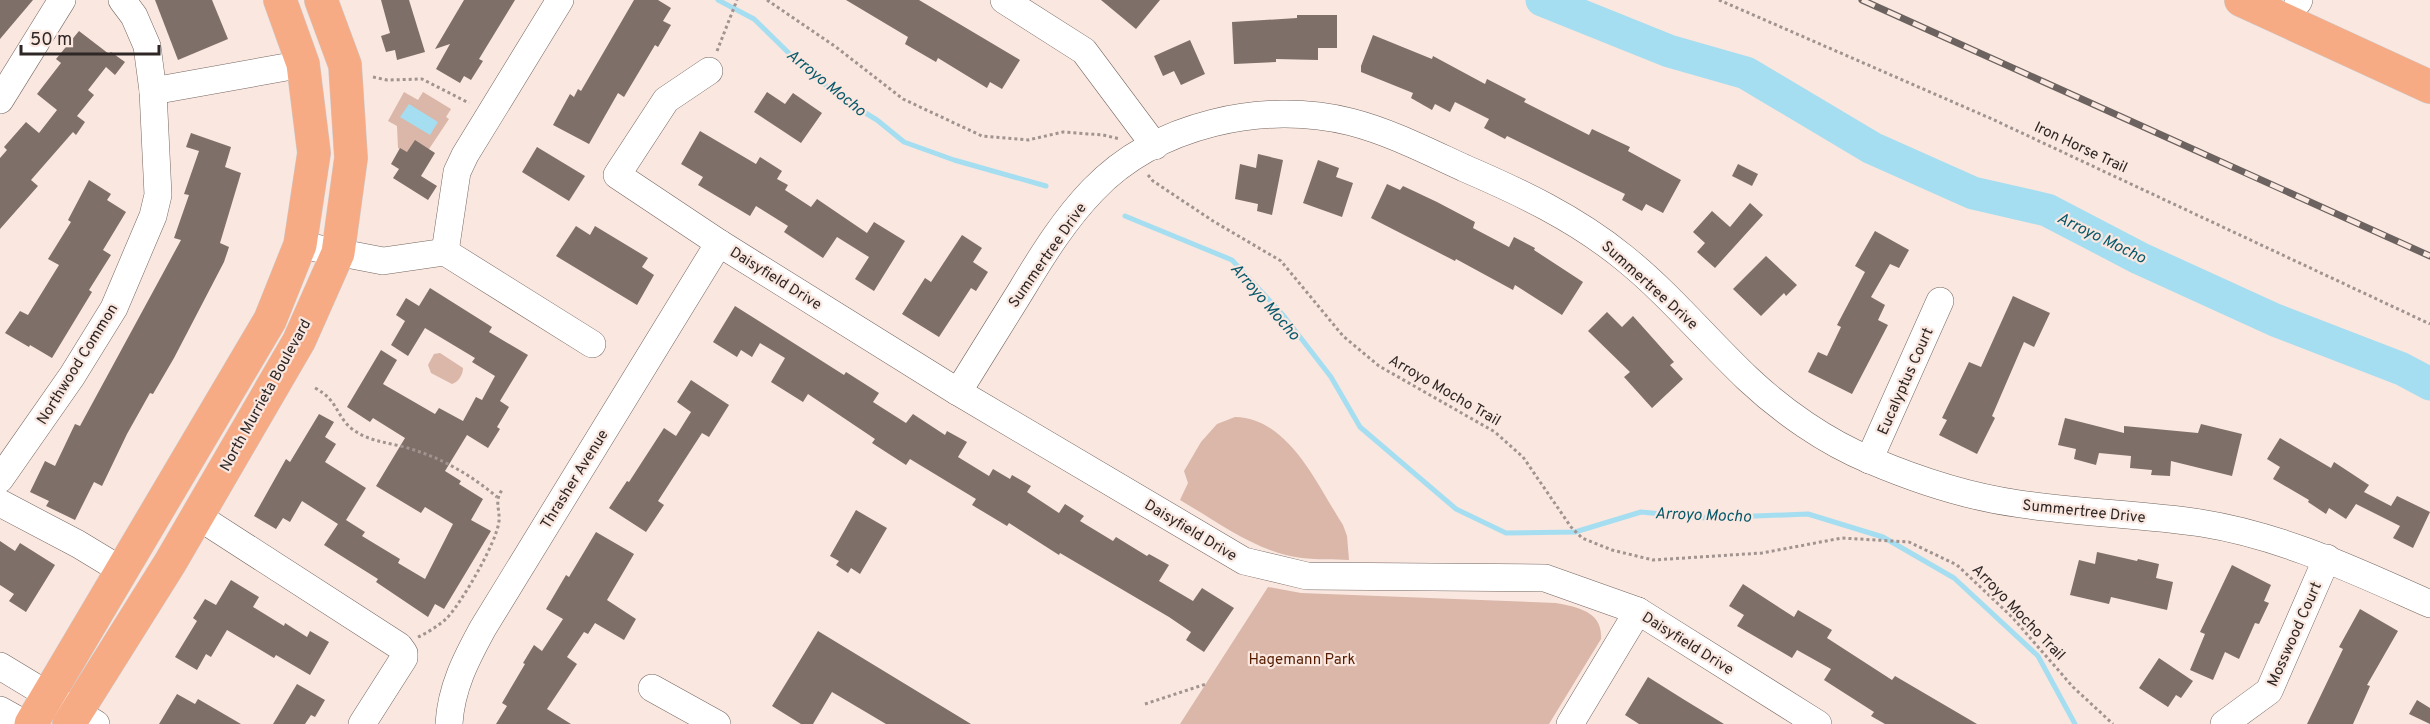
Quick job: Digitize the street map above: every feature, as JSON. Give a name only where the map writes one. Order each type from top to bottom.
[{"type":"main road","points":[[31,724],[270,320],[300,246],[314,153],[303,64],[280,0]]},
{"type":"main road","name":"North Murrieta Boulevard","points":[[81,720],[196,515],[299,341],[338,253],[351,158],[345,64],[321,0]]},
{"type":"main road","points":[[2241,0],[2430,87]]},
{"type":"main road","points":[[2297,1],[2430,62]]},
{"type":"street","points":[[0,100],[62,0]]},
{"type":"street","name":"Northwood Common","points":[[0,479],[72,376],[114,308],[153,216],[158,195],[153,91],[147,46],[134,16],[122,0]]},
{"type":"street","points":[[445,252],[457,172],[560,0]]},
{"type":"street","points":[[1004,0],[1084,51],[1144,152]]},
{"type":"street","points":[[153,91],[303,64]]},
{"type":"street","name":"Daisyfield Drive","points":[[709,71],[666,100],[617,175],[719,243],[958,392],[1244,561],[1307,576],[1545,578],[1638,611],[1818,724]]},
{"type":"street","name":"Summertree Drive","points":[[958,392],[1044,254],[1095,188],[1144,152],[1203,124],[1254,114],[1298,114],[1349,122],[1403,141],[1530,197],[1578,225],[1622,256],[1676,305],[1749,380],[1830,440],[1869,460],[1961,492],[2018,504],[2200,523],[2266,537],[2327,558],[2430,604]]},
{"type":"street","name":"Thrasher Avenue","points":[[449,724],[450,706],[460,669],[483,628],[719,243]]},
{"type":"street","points":[[300,246],[383,261],[445,252],[592,344]]},
{"type":"street","name":"Eucalyptus Court","points":[[1869,460],[1940,301]]},
{"type":"street","points":[[0,503],[78,544],[121,570]]},
{"type":"street","points":[[196,515],[399,646],[404,652],[404,658],[362,724]]},
{"type":"street","name":"Mosswood Court","points":[[2224,724],[2269,691],[2327,558]]},
{"type":"street","points":[[1570,724],[1638,611]]},
{"type":"street","points":[[0,666],[48,694],[81,720]]},
{"type":"street","points":[[652,688],[717,724]]},
{"type":"street","points":[[0,710],[25,724]]},
{"type":"path","points":[[726,31],[737,0]]},
{"type":"path","name":"Arroyo Mocho Trail","points":[[767,0],[836,47],[903,99],[982,136],[1028,140],[1063,132],[1103,135],[1119,139],[1144,152],[1153,181],[1213,221],[1281,261],[1343,336],[1379,366],[1495,432],[1523,457],[1571,527],[1582,538],[1612,550],[1653,560],[1762,554],[1842,538],[1909,542],[1957,565],[2012,617],[2073,687],[2113,724]]},
{"type":"path","name":"Iron Horse Trail","points":[[1719,0],[1992,119],[2430,324]]},
{"type":"path","points":[[373,77],[387,81],[422,79],[436,84],[489,116]]},
{"type":"path","points":[[315,388],[332,399],[351,428],[375,441],[405,447],[446,463],[473,477],[497,497]]},
{"type":"path","points":[[399,646],[424,634],[446,619],[461,597],[493,543],[499,520],[497,497],[502,490]]},
{"type":"path","points":[[1145,704],[1206,684]]},
{"type":"green space","points":[[404,92],[418,100],[423,92],[451,109],[446,117],[449,119],[429,149],[407,152],[398,148],[397,126],[388,121]]},
{"type":"green space","points":[[440,353],[463,368],[460,378],[452,384],[431,373],[428,365],[434,354]]},
{"type":"green space","points":[[1235,417],[1254,420],[1271,429],[1300,456],[1343,525],[1347,536],[1349,560],[1302,558],[1270,550],[1239,535],[1180,500],[1188,483],[1184,471],[1201,442],[1217,424]]},
{"type":"green space","name":"Hagemann Park","points":[[1268,587],[1301,593],[1556,603],[1588,612],[1598,623],[1601,639],[1549,724],[1180,724]]},
{"type":"water","points":[[409,104],[438,122],[430,135],[400,117]]},
{"type":"building","points":[[0,0],[33,0],[0,39]]},
{"type":"building","points":[[155,0],[212,0],[228,39],[178,60]]},
{"type":"building","points":[[381,0],[409,0],[425,52],[397,60],[395,50],[386,52],[381,36],[390,33]]},
{"type":"building","points":[[464,0],[515,0],[479,59],[483,61],[471,80],[464,76],[460,83],[436,69],[450,44],[435,49]]},
{"type":"building","points":[[634,0],[658,0],[671,8],[663,21],[671,25],[658,47],[655,45],[624,97],[618,93],[589,144],[553,125],[570,94],[574,97],[578,89],[581,91]]},
{"type":"building","points":[[846,0],[919,0],[1020,60],[1002,89],[990,82],[987,88],[938,58],[936,62],[905,44],[908,37]]},
{"type":"building","points":[[1101,0],[1160,0],[1136,29]]},
{"type":"building","points":[[1297,15],[1337,15],[1337,48],[1318,48],[1318,60],[1276,59],[1276,62],[1234,64],[1232,22],[1297,18]]},
{"type":"building","points":[[79,31],[109,54],[111,52],[125,62],[115,75],[106,67],[88,90],[94,95],[77,116],[85,122],[76,135],[73,132],[31,180],[38,186],[0,229],[0,158],[7,150],[4,147],[26,122],[39,133],[57,110],[37,94],[61,63],[56,59]]},
{"type":"building","points":[[1373,35],[1432,59],[1433,56],[1485,84],[1487,79],[1526,99],[1524,102],[1589,135],[1592,129],[1630,147],[1628,151],[1681,180],[1663,213],[1646,204],[1642,211],[1622,200],[1625,194],[1507,136],[1505,139],[1484,128],[1489,119],[1455,102],[1450,112],[1435,104],[1432,110],[1411,98],[1413,93],[1361,72],[1361,66]]},
{"type":"building","points":[[1190,40],[1205,74],[1181,85],[1174,71],[1163,76],[1154,56]]},
{"type":"building","points":[[767,92],[785,104],[793,93],[822,113],[801,143],[754,112]]},
{"type":"building","points":[[700,131],[756,164],[760,157],[782,171],[777,179],[788,185],[785,190],[811,207],[817,199],[867,233],[874,222],[905,241],[874,291],[855,279],[869,257],[837,237],[823,258],[784,232],[788,226],[756,206],[750,216],[698,185],[703,177],[681,164]]},
{"type":"building","points":[[191,133],[231,147],[225,167],[241,173],[220,243],[229,247],[224,262],[174,358],[153,394],[150,393],[102,486],[94,482],[75,520],[46,506],[49,501],[30,492],[45,461],[55,466],[75,424],[80,426],[181,240],[174,238],[189,195],[184,194],[199,151],[186,147]]},
{"type":"building","points":[[415,140],[435,153],[421,176],[437,186],[428,200],[393,178],[399,169],[391,164],[400,148],[407,152]]},
{"type":"building","points":[[537,147],[585,176],[569,201],[522,172]]},
{"type":"building","points":[[1258,154],[1283,160],[1272,215],[1257,211],[1258,204],[1235,199],[1240,164],[1256,168]]},
{"type":"building","points":[[1318,160],[1339,168],[1336,177],[1353,183],[1342,217],[1303,203]]},
{"type":"building","points":[[1738,164],[1758,174],[1752,186],[1732,176]]},
{"type":"building","points":[[89,180],[111,194],[107,200],[126,212],[103,250],[111,255],[89,290],[92,292],[52,358],[5,333],[20,311],[28,315],[59,265],[48,259],[71,222],[68,220]]},
{"type":"building","points":[[1387,184],[1400,190],[1403,186],[1437,202],[1475,222],[1473,228],[1509,247],[1514,237],[1535,248],[1534,250],[1583,282],[1562,315],[1515,285],[1513,290],[1456,259],[1455,261],[1371,218]]},
{"type":"building","points":[[1750,203],[1763,215],[1715,268],[1697,252],[1705,243],[1693,232],[1712,211],[1730,227]]},
{"type":"building","points":[[576,226],[590,235],[595,226],[648,258],[642,267],[654,275],[637,305],[556,256]]},
{"type":"building","points":[[1875,231],[1909,250],[1899,268],[1890,264],[1871,297],[1885,305],[1878,320],[1888,325],[1852,394],[1808,372],[1818,352],[1827,356],[1841,327],[1837,325],[1865,272],[1855,266]]},
{"type":"building","points":[[962,235],[982,248],[973,262],[988,272],[976,291],[971,288],[939,337],[902,314],[925,278],[931,282]]},
{"type":"building","points":[[1766,256],[1797,285],[1786,296],[1784,293],[1761,316],[1733,289]]},
{"type":"building","points":[[430,288],[492,327],[489,332],[528,355],[500,401],[509,407],[497,427],[500,429],[488,448],[467,435],[445,471],[461,481],[459,484],[483,499],[471,520],[491,531],[444,609],[435,604],[428,617],[376,582],[378,579],[324,545],[338,524],[302,501],[290,522],[283,518],[276,529],[254,516],[286,459],[290,462],[319,414],[334,422],[325,437],[336,444],[325,462],[366,488],[346,520],[365,532],[362,536],[400,559],[398,563],[425,579],[453,524],[425,507],[421,513],[376,486],[405,438],[373,418],[370,422],[347,407],[381,350],[397,360],[383,384],[435,414],[439,408],[463,421],[476,397],[482,400],[495,376],[472,362],[475,358],[425,328],[408,356],[391,345],[405,321],[396,315],[406,298],[419,306]]},
{"type":"building","points":[[2013,296],[2050,313],[2034,347],[2024,342],[1992,416],[1995,418],[1977,454],[1939,435],[1947,420],[1942,418],[1969,362],[1981,367]]},
{"type":"building","points":[[735,306],[844,375],[846,372],[879,393],[873,402],[906,423],[913,414],[945,435],[947,431],[967,442],[958,457],[989,476],[993,469],[1010,479],[1012,475],[1031,486],[1027,492],[1059,513],[1065,504],[1084,516],[1080,521],[1113,541],[1116,537],[1147,556],[1149,554],[1169,565],[1159,581],[1193,601],[1202,588],[1234,608],[1204,652],[1186,640],[1191,632],[1169,617],[1060,553],[1059,555],[1009,523],[1007,526],[972,505],[976,499],[910,459],[906,465],[872,443],[875,439],[808,394],[803,402],[771,382],[785,358],[760,343],[752,357],[741,350],[737,357],[713,342]]},
{"type":"building","points":[[1607,312],[1622,327],[1633,316],[1674,362],[1670,365],[1683,379],[1652,408],[1624,377],[1630,372],[1588,331]]},
{"type":"building","points":[[691,380],[729,405],[709,437],[702,433],[658,501],[664,505],[646,532],[609,508],[664,428],[676,436],[691,412],[677,402]]},
{"type":"building","points":[[2065,418],[2124,433],[2124,426],[2198,433],[2201,424],[2242,434],[2232,476],[2171,461],[2170,476],[2151,475],[2152,470],[2130,468],[2131,456],[2099,453],[2096,465],[2074,459],[2076,449],[2058,445]]},
{"type":"building","points":[[2280,438],[2331,468],[2334,462],[2369,485],[2364,492],[2391,506],[2397,496],[2430,512],[2413,548],[2393,538],[2400,526],[2356,504],[2346,519],[2329,508],[2326,514],[2308,502],[2309,500],[2273,479],[2280,467],[2267,459]]},
{"type":"building","points":[[856,510],[887,528],[860,574],[851,568],[848,573],[836,565],[839,561],[830,556]]},
{"type":"building","points":[[596,532],[634,554],[607,600],[636,619],[624,640],[595,623],[588,634],[584,632],[567,657],[577,664],[547,709],[571,724],[496,724],[507,706],[502,703],[534,645],[542,651],[563,619],[546,609],[566,575],[569,577]]},
{"type":"building","points":[[0,541],[15,551],[20,543],[55,565],[26,612],[9,601],[14,594],[0,585]]},
{"type":"building","points":[[2097,552],[2159,564],[2156,578],[2173,582],[2167,610],[2111,597],[2109,604],[2070,595],[2079,560],[2095,564]]},
{"type":"building","points":[[2232,565],[2271,585],[2264,601],[2269,603],[2259,624],[2255,623],[2239,659],[2225,652],[2213,680],[2190,670],[2205,634],[2200,632]]},
{"type":"building","points":[[231,580],[259,597],[253,607],[307,637],[310,631],[329,642],[310,675],[276,655],[274,658],[227,630],[211,657],[206,654],[197,670],[175,657],[197,621],[193,618],[205,599],[216,605]]},
{"type":"building","points":[[1743,584],[1794,617],[1798,610],[1832,630],[1827,638],[1892,680],[1895,676],[1977,724],[1885,724],[1871,716],[1874,712],[1824,680],[1831,669],[1797,650],[1792,658],[1737,626],[1744,615],[1729,606]]},
{"type":"building","points":[[2360,609],[2398,631],[2367,685],[2370,686],[2353,724],[2307,724],[2343,649],[2339,647]]},
{"type":"building","points":[[818,631],[971,724],[886,724],[832,692],[813,724],[801,724],[772,706]]},
{"type":"building","points":[[2159,658],[2193,681],[2181,698],[2176,695],[2168,707],[2139,688]]},
{"type":"building","points":[[1648,677],[1724,724],[1639,724],[1625,715]]},
{"type":"building","points":[[297,684],[325,700],[315,717],[311,715],[305,724],[273,724]]},
{"type":"building","points":[[177,694],[195,704],[198,699],[241,724],[159,724]]},
{"type":"building","points":[[2417,700],[2430,708],[2430,724],[2409,714]]},
{"type":"waterway","name":"Arroyo Mocho","points":[[718,0],[754,19],[807,71],[849,103],[877,120],[904,142],[954,160],[1046,186]]},
{"type":"waterway","name":"Arroyo Mocho","points":[[1542,0],[1669,51],[1746,73],[1872,148],[1973,193],[2047,210],[2139,258],[2275,320],[2402,369],[2430,384]]},
{"type":"waterway","name":"Arroyo Mocho","points":[[1125,216],[1232,260],[1283,315],[1331,377],[1360,427],[1456,509],[1506,533],[1575,532],[1641,512],[1705,518],[1808,514],[1883,537],[1954,578],[2038,656],[2075,724]]},
{"type":"railway","points":[[1862,0],[2430,256]]}]
